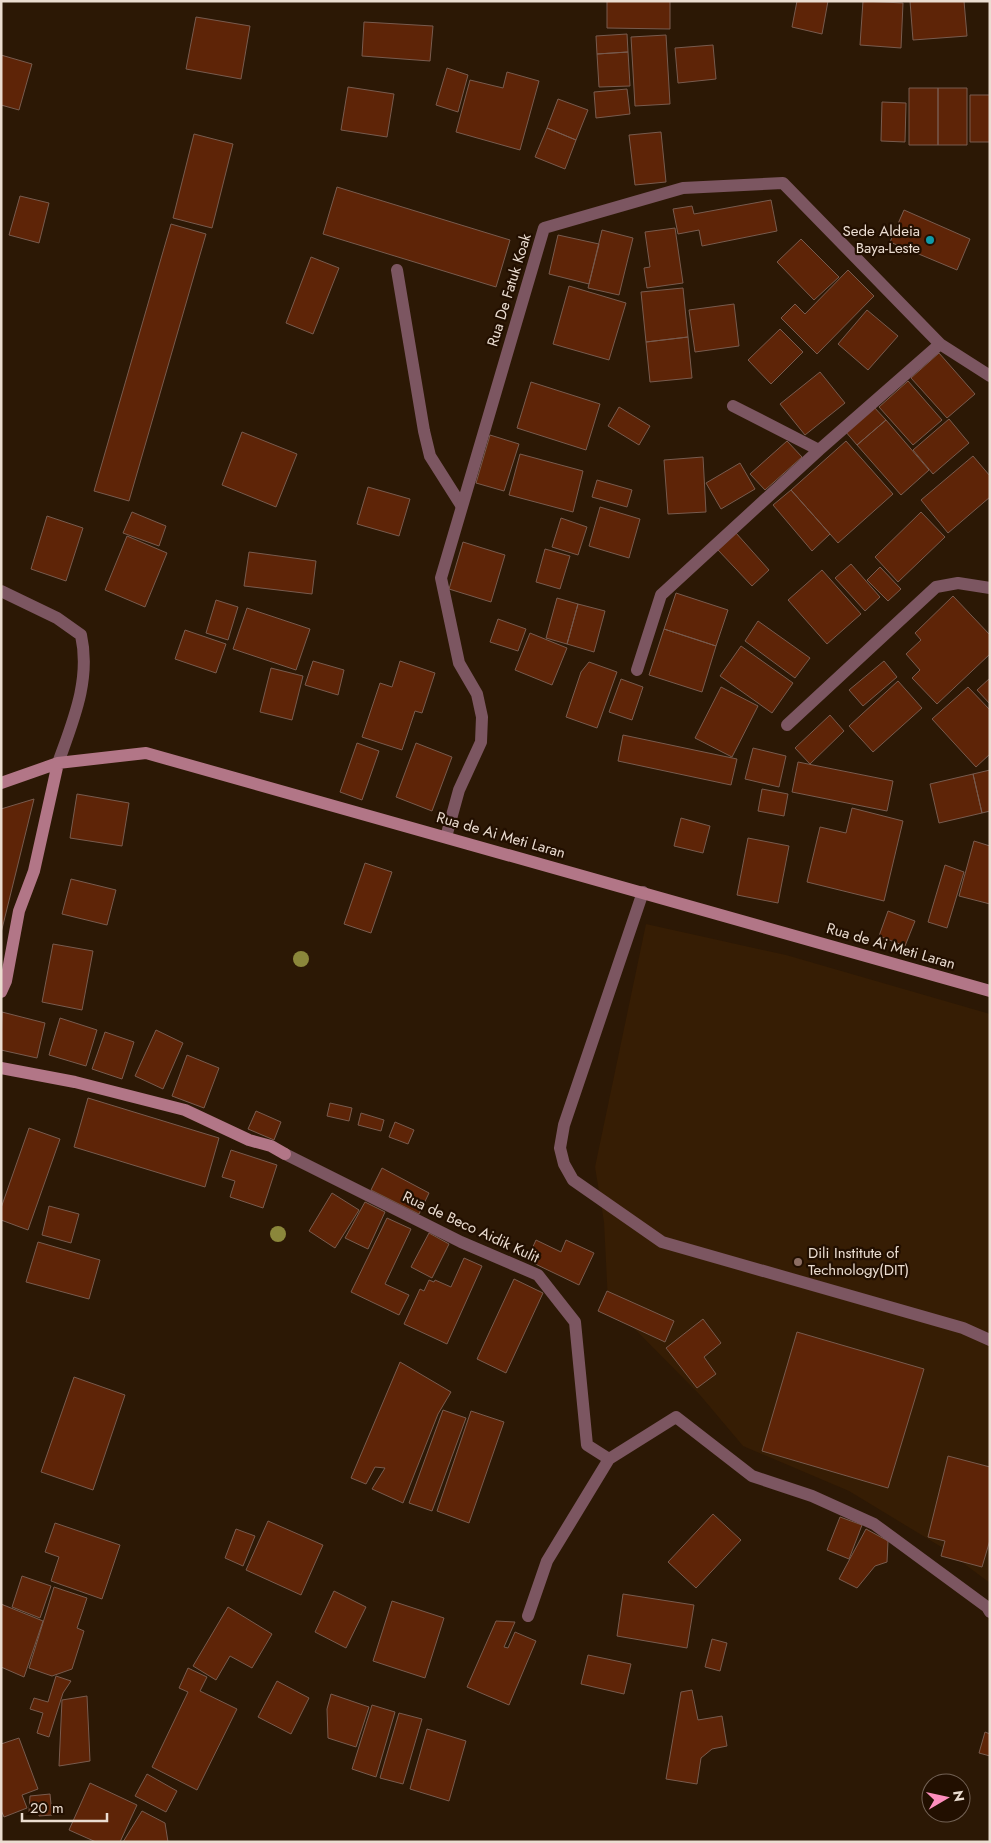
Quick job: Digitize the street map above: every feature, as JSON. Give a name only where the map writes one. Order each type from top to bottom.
[{"type":"street","name":"Rua De Fatuk Koak","points":[[446,837],[459,790],[481,742],[482,717],[476,694],[459,663],[440,578],[460,505],[544,228],[683,188],[783,184],[940,344],[990,376]]},
{"type":"street","points":[[397,270],[424,431],[430,456],[460,505]]},
{"type":"street","points":[[637,670],[661,595],[818,450],[940,344]]},
{"type":"street","points":[[733,406],[818,450]]},
{"type":"street","points":[[787,725],[936,587],[958,583],[990,588]]},
{"type":"street","points":[[1,591],[57,618],[81,635],[85,654],[81,698],[58,763],[34,871],[19,911],[6,981],[1,992]]},
{"type":"street","name":"Rua de Ai Meti Laran","points":[[1,783],[58,763],[146,753],[990,991]]},
{"type":"street","points":[[643,892],[564,1125],[560,1148],[564,1164],[573,1180],[662,1242],[963,1328],[990,1340]]},
{"type":"street","name":"Rua de Beco Aidik Kulit","points":[[1,1068],[75,1082],[185,1110],[249,1140],[271,1146],[460,1242],[538,1275],[575,1322],[587,1445],[609,1458]]},
{"type":"street","points":[[528,1616],[547,1561],[609,1458],[676,1417],[752,1476],[812,1496],[874,1524],[988,1606],[990,1612]]},
{"type":"shaded area","name":"Dili Institute of Technology(DIT)","points":[[646,924],[786,955],[990,1014],[990,1583],[943,1548],[849,1491],[743,1446],[700,1395],[608,1302],[604,1222],[595,1167]]},
{"type":"building","points":[[607,1],[670,1],[670,29],[607,28]]},
{"type":"building","points":[[797,1],[828,1],[822,34],[792,27]]},
{"type":"building","points":[[863,1],[903,3],[901,48],[860,45]]},
{"type":"building","points":[[910,1],[964,1],[967,36],[913,40]]},
{"type":"building","points":[[196,17],[250,26],[241,79],[186,69]]},
{"type":"building","points":[[364,22],[433,26],[430,61],[362,56]]},
{"type":"building","points":[[627,34],[628,52],[597,54],[596,36]]},
{"type":"building","points":[[666,35],[670,104],[635,106],[631,37]]},
{"type":"building","points":[[713,45],[716,79],[678,83],[675,48]]},
{"type":"building","points":[[628,52],[630,86],[599,87],[597,54]]},
{"type":"building","points":[[1,55],[32,64],[19,110],[1,105]]},
{"type":"building","points":[[447,68],[468,75],[458,112],[436,105]]},
{"type":"building","points":[[507,72],[539,81],[520,150],[456,132],[470,80],[503,88]]},
{"type":"building","points":[[348,87],[394,94],[387,137],[341,130]]},
{"type":"building","points":[[909,88],[938,88],[938,145],[909,145]]},
{"type":"building","points":[[938,88],[967,88],[967,145],[938,145]]},
{"type":"building","points":[[627,89],[630,114],[596,118],[594,92]]},
{"type":"building","points":[[970,95],[990,95],[990,142],[970,142]]},
{"type":"building","points":[[558,99],[588,110],[576,140],[547,128]]},
{"type":"building","points":[[882,102],[906,103],[905,142],[881,141]]},
{"type":"building","points":[[547,128],[576,140],[565,169],[535,157]]},
{"type":"building","points":[[661,132],[666,182],[635,185],[629,135]]},
{"type":"building","points":[[194,134],[233,144],[212,228],[173,218]]},
{"type":"building","points":[[337,187],[510,240],[496,287],[323,234]]},
{"type":"building","points":[[20,196],[49,203],[39,243],[9,235]]},
{"type":"building","points":[[771,200],[777,231],[702,246],[699,230],[678,234],[673,209],[692,206],[694,214]]},
{"type":"building","name":"Sede Aldeia Baya-Leste","points":[[904,210],[970,239],[957,270],[890,242]]},
{"type":"building","points":[[171,224],[206,234],[129,501],[94,491]]},
{"type":"building","points":[[675,228],[683,283],[647,288],[644,268],[650,267],[645,232]]},
{"type":"building","points":[[602,230],[633,238],[619,295],[588,288]]},
{"type":"building","points":[[558,235],[599,244],[589,284],[549,274]]},
{"type":"building","points":[[801,239],[839,277],[814,300],[777,262]]},
{"type":"building","points":[[311,257],[339,268],[313,334],[286,323]]},
{"type":"building","points":[[848,270],[874,296],[817,354],[781,318],[795,304],[805,314]]},
{"type":"building","points":[[569,286],[626,303],[609,360],[553,344]]},
{"type":"building","points":[[683,288],[688,337],[646,342],[641,292]]},
{"type":"building","points":[[734,304],[739,346],[695,352],[689,310]]},
{"type":"building","points":[[867,310],[898,336],[868,370],[838,344]]},
{"type":"building","points":[[780,329],[803,352],[771,384],[748,360]]},
{"type":"building","points":[[688,337],[692,378],[650,382],[646,342]]},
{"type":"building","points":[[939,353],[975,394],[947,418],[911,378]]},
{"type":"building","points":[[820,372],[845,403],[805,435],[780,404]]},
{"type":"building","points":[[908,381],[942,420],[913,445],[879,407]]},
{"type":"building","points":[[531,382],[600,404],[586,450],[517,428]]},
{"type":"building","points":[[873,406],[886,420],[857,445],[845,431]]},
{"type":"building","points":[[619,407],[650,426],[639,445],[608,426]]},
{"type":"building","points":[[949,419],[969,443],[933,474],[913,450]]},
{"type":"building","points":[[886,420],[929,470],[901,495],[857,445]]},
{"type":"building","points":[[242,432],[297,454],[276,507],[222,485]]},
{"type":"building","points":[[490,435],[519,444],[504,491],[476,483]]},
{"type":"building","points":[[787,441],[802,457],[765,490],[750,474]]},
{"type":"building","points":[[846,441],[893,494],[838,543],[791,490]]},
{"type":"building","points":[[520,454],[583,471],[573,512],[509,495]]},
{"type":"building","points":[[973,456],[990,476],[990,497],[948,533],[921,500]]},
{"type":"building","points":[[703,457],[706,512],[668,514],[664,460]]},
{"type":"building","points":[[740,463],[755,489],[721,509],[706,483]]},
{"type":"building","points":[[597,480],[632,490],[627,507],[592,497]]},
{"type":"building","points":[[368,487],[410,499],[399,536],[357,524]]},
{"type":"building","points":[[791,490],[830,534],[812,551],[773,505]]},
{"type":"building","points":[[600,507],[640,519],[629,558],[589,546]]},
{"type":"building","points":[[132,512],[166,526],[159,546],[123,533]]},
{"type":"building","points":[[921,512],[945,537],[898,582],[875,557]]},
{"type":"building","points":[[47,516],[83,528],[66,581],[31,569]]},
{"type":"building","points":[[561,518],[587,527],[578,555],[552,547]]},
{"type":"building","points":[[736,533],[769,570],[752,586],[718,550]]},
{"type":"building","points":[[127,536],[167,553],[145,607],[105,590]]},
{"type":"building","points":[[463,542],[505,555],[491,602],[449,589]]},
{"type":"building","points":[[545,549],[570,556],[560,589],[536,582]]},
{"type":"building","points":[[249,552],[316,561],[312,594],[244,586]]},
{"type":"building","points":[[851,564],[880,597],[865,611],[835,578]]},
{"type":"building","points":[[880,567],[901,589],[888,601],[867,580]]},
{"type":"building","points":[[822,570],[861,614],[827,644],[788,600]]},
{"type":"building","points":[[676,593],[728,610],[716,646],[664,629]]},
{"type":"building","points":[[953,596],[990,635],[990,654],[937,704],[912,678],[920,670],[906,654],[921,640],[915,633]]},
{"type":"building","points":[[557,598],[578,604],[567,644],[546,638]]},
{"type":"building","points":[[216,600],[238,607],[228,640],[206,633]]},
{"type":"building","points":[[578,604],[605,611],[594,652],[567,644]]},
{"type":"building","points":[[247,608],[310,629],[296,670],[233,649]]},
{"type":"building","points":[[498,619],[526,629],[518,651],[490,642]]},
{"type":"building","points":[[758,621],[810,658],[795,678],[745,641]]},
{"type":"building","points":[[664,629],[716,646],[702,692],[649,675]]},
{"type":"building","points":[[185,630],[226,644],[216,673],[175,659]]},
{"type":"building","points":[[530,633],[567,648],[552,685],[515,670]]},
{"type":"building","points":[[741,646],[793,683],[772,713],[720,676]]},
{"type":"building","points":[[313,661],[344,670],[338,695],[305,685]]},
{"type":"building","points":[[400,661],[435,673],[422,713],[415,711],[402,750],[362,737],[380,683],[392,687]]},
{"type":"building","points":[[884,661],[897,677],[863,706],[849,690]]},
{"type":"building","points":[[589,662],[617,672],[597,728],[566,717],[581,672]]},
{"type":"building","points":[[271,668],[303,676],[292,720],[260,712]]},
{"type":"building","points":[[990,678],[990,704],[977,690]]},
{"type":"building","points":[[621,679],[643,687],[632,720],[609,712]]},
{"type":"building","points":[[898,681],[922,708],[873,752],[849,726]]},
{"type":"building","points":[[721,687],[758,706],[732,757],[695,738]]},
{"type":"building","points":[[968,687],[990,710],[990,754],[976,767],[932,719]]},
{"type":"building","points":[[830,715],[844,731],[810,764],[795,748]]},
{"type":"building","points":[[623,735],[737,759],[731,785],[618,761]]},
{"type":"building","points":[[357,743],[379,751],[362,800],[340,792]]},
{"type":"building","points":[[416,743],[452,757],[432,811],[396,797]]},
{"type":"building","points":[[753,748],[786,756],[779,787],[745,779]]},
{"type":"building","points":[[798,762],[893,781],[887,811],[792,792]]},
{"type":"building","points":[[990,770],[990,811],[982,813],[973,774]]},
{"type":"building","points":[[973,774],[982,813],[939,823],[930,784]]},
{"type":"building","points":[[762,789],[788,794],[784,816],[758,811]]},
{"type":"building","points":[[77,794],[129,803],[122,846],[70,838]]},
{"type":"building","points":[[34,799],[1,933],[1,809]]},
{"type":"building","points":[[852,808],[903,821],[884,901],[807,882],[820,827],[846,833]]},
{"type":"building","points":[[681,818],[710,826],[703,853],[674,846]]},
{"type":"building","points":[[748,838],[789,846],[778,903],[737,895]]},
{"type":"building","points":[[974,841],[990,846],[990,904],[959,896]]},
{"type":"building","points":[[365,863],[392,872],[371,933],[344,924]]},
{"type":"building","points":[[945,865],[964,872],[947,928],[928,922]]},
{"type":"building","points":[[71,879],[116,890],[107,925],[62,914]]},
{"type":"building","points":[[888,911],[915,921],[905,946],[879,936]]},
{"type":"building","points":[[53,944],[93,951],[82,1010],[42,1002]]},
{"type":"building","points":[[2,1012],[45,1023],[37,1058],[1,1050]]},
{"type":"building","points":[[60,1018],[97,1030],[86,1066],[49,1055]]},
{"type":"building","points":[[156,1030],[183,1043],[163,1089],[135,1076]]},
{"type":"building","points":[[105,1032],[134,1042],[122,1079],[92,1069]]},
{"type":"building","points":[[187,1055],[219,1068],[204,1108],[172,1096]]},
{"type":"building","points":[[88,1098],[219,1138],[205,1187],[74,1147]]},
{"type":"building","points":[[330,1103],[352,1108],[349,1121],[327,1116]]},
{"type":"building","points":[[256,1111],[281,1122],[274,1140],[248,1129]]},
{"type":"building","points":[[361,1113],[384,1120],[381,1131],[358,1125]]},
{"type":"building","points":[[395,1122],[414,1130],[408,1144],[389,1137]]},
{"type":"building","points":[[29,1128],[60,1139],[28,1230],[1,1220],[1,1208]]},
{"type":"building","points":[[231,1150],[277,1165],[263,1208],[230,1197],[235,1181],[222,1177]]},
{"type":"building","points":[[382,1168],[429,1193],[419,1214],[371,1190]]},
{"type":"building","points":[[332,1193],[359,1210],[335,1248],[309,1231]]},
{"type":"building","points":[[365,1202],[385,1212],[368,1249],[345,1238]]},
{"type":"building","points":[[49,1206],[79,1214],[71,1243],[42,1235]]},
{"type":"building","points":[[387,1218],[411,1229],[385,1284],[409,1295],[399,1315],[351,1292]]},
{"type":"building","points":[[429,1233],[449,1244],[432,1278],[411,1267]]},
{"type":"building","points":[[536,1240],[561,1252],[566,1240],[594,1253],[579,1285],[527,1260]]},
{"type":"building","points":[[38,1242],[100,1260],[89,1299],[26,1282]]},
{"type":"building","points":[[464,1258],[482,1266],[447,1344],[404,1324],[420,1289],[424,1291],[429,1280],[434,1282],[435,1280],[451,1287]]},
{"type":"building","points":[[514,1279],[543,1293],[506,1373],[477,1359]]},
{"type":"building","points":[[607,1291],[674,1321],[665,1342],[598,1311]]},
{"type":"building","points":[[703,1319],[721,1343],[704,1357],[716,1374],[697,1388],[666,1348]]},
{"type":"building","points":[[797,1332],[924,1369],[888,1488],[762,1451]]},
{"type":"building","points":[[400,1362],[451,1392],[438,1414],[403,1503],[372,1489],[385,1468],[375,1467],[366,1484],[351,1478]]},
{"type":"building","points":[[74,1377],[125,1395],[93,1490],[41,1472]]},
{"type":"building","points":[[443,1410],[466,1418],[432,1511],[409,1503]]},
{"type":"building","points":[[471,1411],[504,1422],[469,1523],[437,1511]]},
{"type":"building","points":[[948,1456],[990,1467],[990,1540],[982,1567],[941,1556],[945,1541],[928,1537]]},
{"type":"building","points":[[713,1514],[741,1540],[696,1588],[668,1562]]},
{"type":"building","points":[[840,1517],[862,1525],[849,1559],[827,1550]]},
{"type":"building","points":[[268,1521],[323,1545],[301,1595],[246,1570]]},
{"type":"building","points":[[55,1523],[120,1545],[102,1599],[51,1581],[59,1557],[45,1552]]},
{"type":"building","points":[[236,1529],[255,1536],[243,1566],[225,1558]]},
{"type":"building","points":[[866,1529],[888,1541],[887,1562],[875,1566],[857,1588],[839,1579]]},
{"type":"building","points":[[22,1576],[51,1586],[40,1618],[12,1607]]},
{"type":"building","points":[[54,1587],[87,1598],[77,1628],[84,1631],[72,1669],[52,1676],[29,1668]]},
{"type":"building","points":[[334,1591],[366,1607],[346,1648],[315,1632]]},
{"type":"building","points":[[623,1594],[694,1605],[687,1648],[617,1636]]},
{"type":"building","points":[[392,1601],[444,1618],[425,1678],[373,1661]]},
{"type":"building","points":[[1,1604],[43,1621],[24,1677],[1,1667]]},
{"type":"building","points":[[228,1607],[272,1634],[252,1668],[230,1656],[216,1680],[193,1666]]},
{"type":"building","points":[[496,1621],[515,1622],[504,1647],[508,1648],[515,1632],[536,1641],[509,1705],[467,1687]]},
{"type":"building","points":[[712,1639],[727,1643],[720,1671],[705,1667]]},
{"type":"building","points":[[588,1655],[631,1664],[624,1694],[581,1684]]},
{"type":"building","points":[[188,1668],[207,1677],[200,1691],[237,1709],[197,1790],[152,1767],[188,1692],[179,1688]]},
{"type":"building","points":[[56,1676],[71,1681],[63,1693],[49,1737],[37,1733],[43,1713],[30,1709],[34,1698],[48,1702]]},
{"type":"building","points":[[277,1681],[309,1698],[291,1734],[258,1717]]},
{"type":"building","points":[[692,1690],[698,1720],[722,1716],[727,1746],[712,1749],[701,1758],[697,1784],[666,1779],[681,1692]]},
{"type":"building","points":[[331,1694],[369,1707],[356,1747],[328,1738],[327,1709]]},
{"type":"building","points":[[87,1696],[90,1761],[59,1766],[62,1700]]},
{"type":"building","points":[[372,1705],[395,1712],[376,1777],[352,1769]]},
{"type":"building","points":[[399,1713],[422,1719],[403,1784],[380,1778]]},
{"type":"building","points":[[427,1729],[466,1741],[449,1801],[410,1789]]},
{"type":"building","points":[[985,1732],[990,1734],[990,1756],[979,1753]]},
{"type":"building","points":[[19,1738],[38,1789],[22,1795],[27,1808],[4,1817],[1,1810],[1,1744]]},
{"type":"building","points":[[147,1774],[177,1791],[166,1812],[135,1796]]},
{"type":"building","points":[[90,1783],[137,1805],[120,1842],[96,1842],[69,1830]]},
{"type":"building","points":[[50,1794],[52,1815],[39,1816],[39,1811],[29,1812],[30,1796]]},
{"type":"building","points":[[142,1811],[165,1823],[168,1842],[123,1842]]},
{"type":"place","name":"Sede Aldeia Baya-Leste","points":[[930,240]]},
{"type":"place","name":"Dili Institute of Technology(DIT)","points":[[798,1262]]}]
